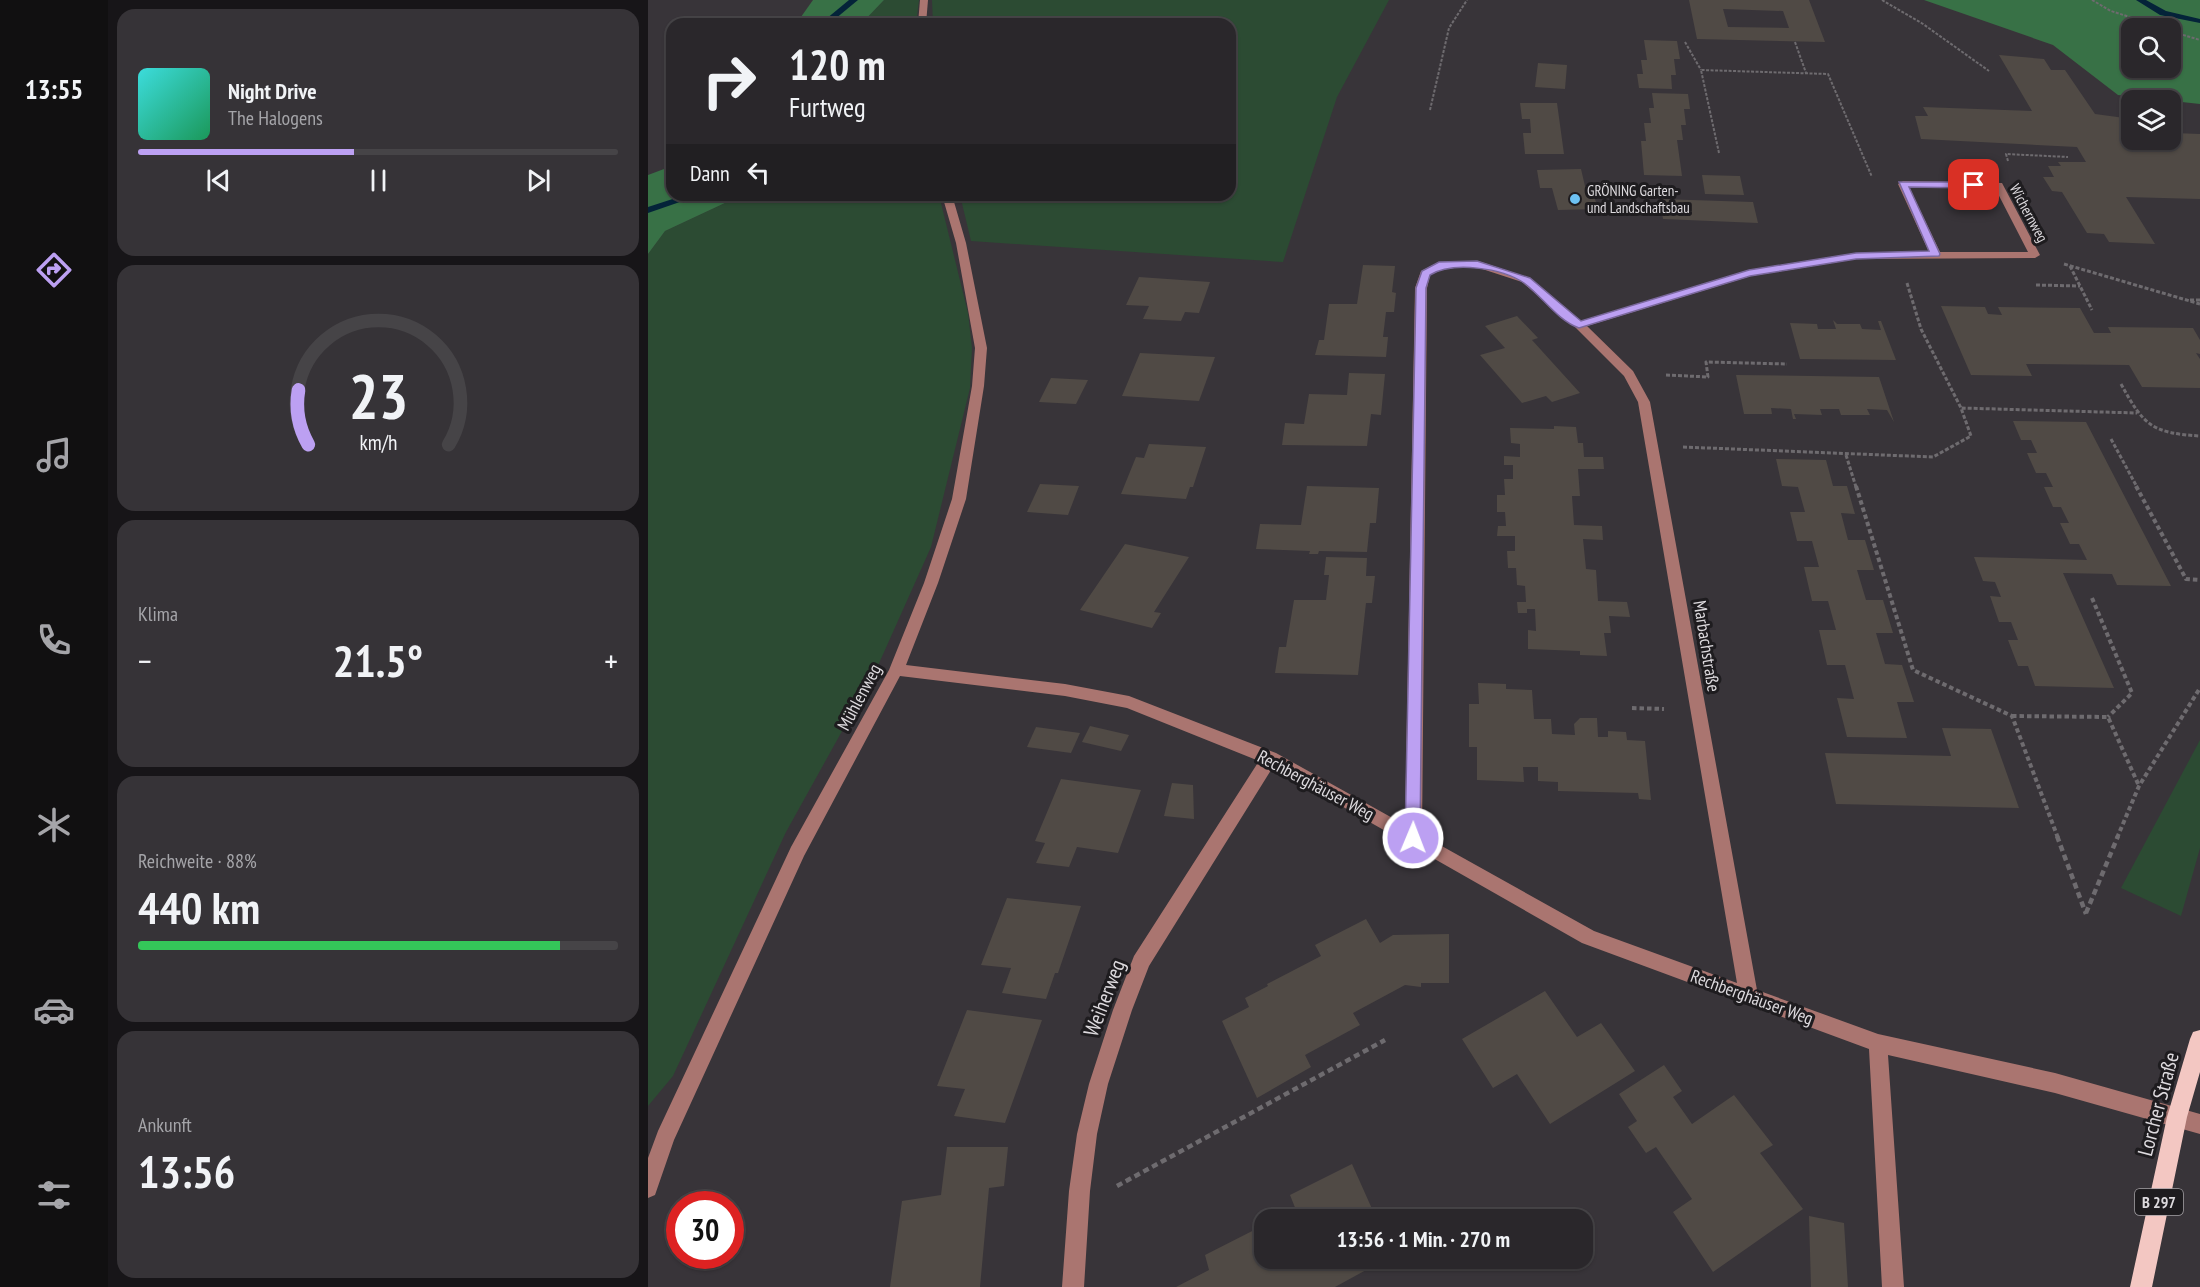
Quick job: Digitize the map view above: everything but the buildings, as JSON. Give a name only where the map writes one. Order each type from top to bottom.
[{"type":"main road","name":"Lorcher Straße","points":[[2141,1287],[2177,1117],[2200,1039]]},
{"type":"street","points":[[922,18],[924,0]]},
{"type":"street","name":"Wichernweg","points":[[1579,325],[1749,273],[1856,256],[2035,255],[1998,185],[1903,184],[1935,254]]},
{"type":"street","name":"Mühlenweg","points":[[648,1188],[656,1144],[797,852],[896,670],[931,584],[959,499],[978,386],[981,348],[962,243],[949,201]]},
{"type":"street","name":"Marbachstraße","points":[[1413,838],[1421,288],[1425,273],[1439,265],[1474,263],[1526,280],[1579,325],[1629,374],[1644,402],[1749,996]]},
{"type":"street","name":"Rechberghäuser Weg","points":[[896,670],[1065,690],[1129,702],[1270,758],[1588,937],[1878,1043],[2055,1083],[2200,1124]]},
{"type":"street","name":"Weiherweg","points":[[1073,1287],[1083,1158],[1107,1053],[1141,962],[1270,758]]},
{"type":"street","points":[[1878,1043],[1893,1287]]},
{"type":"path","points":[[1430,111],[1449,28],[1467,0]]},
{"type":"path","points":[[1882,0],[1923,24],[1989,71]]},
{"type":"path","points":[[2092,0],[2111,11],[2133,18]]},
{"type":"path","points":[[2181,34],[2200,40]]},
{"type":"path","points":[[1685,42],[1701,70],[1719,153]]},
{"type":"path","points":[[1795,42],[1806,73]]},
{"type":"path","points":[[1701,70],[1828,74],[1873,178]]},
{"type":"path","points":[[1652,445],[1933,457],[1971,436],[1961,408],[1908,295],[1905,255]]},
{"type":"path","points":[[2035,255],[2186,300],[2200,302]]},
{"type":"path","points":[[2070,266],[2092,310]]},
{"type":"path","points":[[1629,374],[1708,377],[1706,362],[1787,364]]},
{"type":"path","points":[[2121,384],[2137,413],[2147,425],[2160,434],[2200,436]]},
{"type":"path","points":[[1961,408],[2137,413]]},
{"type":"path","points":[[2111,439],[2186,579],[2200,580]]},
{"type":"path","points":[[1846,455],[1913,670],[2012,716],[2108,717],[2132,693],[2092,598]]},
{"type":"path","points":[[2012,716],[2086,914],[2139,786],[2200,688]]},
{"type":"path","points":[[2108,717],[2139,786]]},
{"type":"path","points":[[1080,1206],[1384,1040]]},
{"type":"green space","points":[[813,0],[884,0],[867,18],[800,18]]},
{"type":"green space","points":[[884,0],[919,0],[917,18],[867,18]]},
{"type":"green space","points":[[932,0],[1389,0],[1337,97],[1283,262],[971,241],[961,201],[1236,201],[1236,18],[933,18]]},
{"type":"green space","points":[[1924,0],[2200,0],[2200,104],[2181,102],[2181,90],[2121,90],[2121,95],[2053,45]]},
{"type":"green space","points":[[666,168],[666,201],[729,201],[665,231],[648,254],[648,175]]},
{"type":"green space","points":[[729,201],[940,201],[968,313],[972,348],[970,388],[931,547],[876,670],[786,832],[673,1076],[648,1106],[648,254],[665,231]]},
{"type":"green space","points":[[2200,740],[2200,848],[2181,916],[2121,888]]},
{"type":"waterway","points":[[832,18],[854,0]]},
{"type":"waterway","points":[[2140,0],[2163,13],[2200,21]]},
{"type":"waterway","points":[[648,210],[676,201]]},
{"type":"place","name":"GRÖNING Garten- und Landschaftsbau","points":[[1575,199]]},
{"type":"route","points":[[1413,838],[1421,288],[1425,273],[1439,265],[1474,263],[1526,280],[1579,325],[1749,273],[1856,256],[1935,254],[1903,184],[1974,185]]}]
